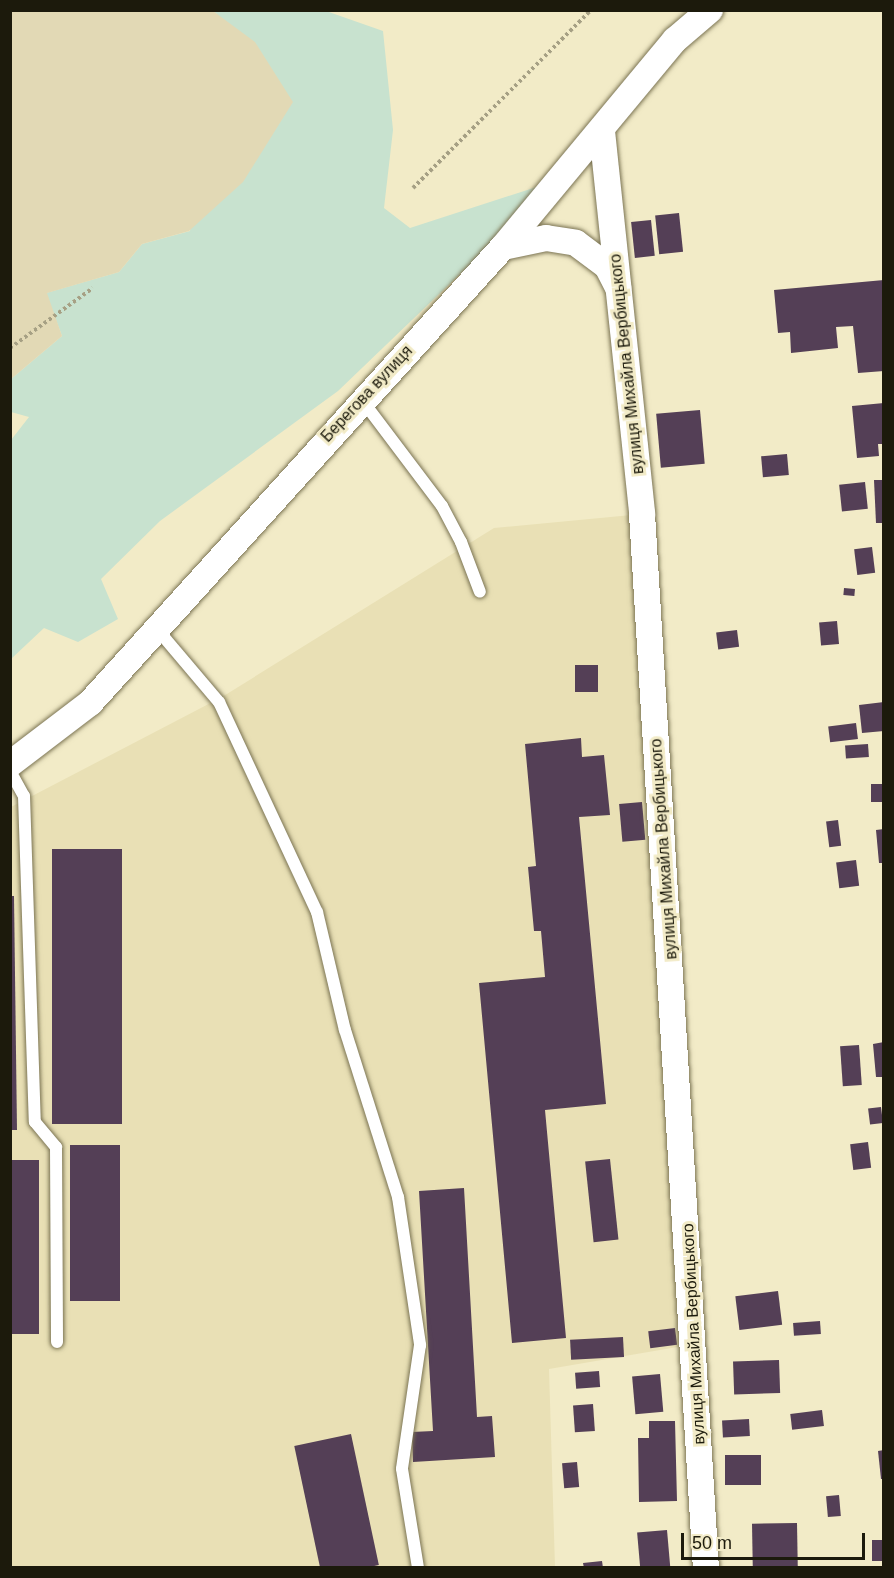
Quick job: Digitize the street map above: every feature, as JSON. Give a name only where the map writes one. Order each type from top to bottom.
[{"type":"street","name":"Берегова вулиця","points":[[10,764],[90,704],[502,247],[602,131],[675,40],[710,10]]},
{"type":"street","name":"вулиця Михайла Вербицького","points":[[602,131],[642,514],[706,1568]]},
{"type":"street","points":[[502,247],[546,238],[576,243],[607,267],[620,292]]},
{"type":"lane","points":[[362,400],[442,506],[461,542],[480,592]]},
{"type":"lane","points":[[157,629],[219,702],[317,912],[345,1030],[398,1197],[420,1346],[402,1469],[418,1568]]},
{"type":"lane","points":[[10,771],[24,796],[35,1122],[56,1147],[57,1342]]},
{"type":"path","points":[[413,188],[591,10]]},
{"type":"path","points":[[10,348],[93,288]]},
{"type":"shaded area","points":[[642,514],[695,1344],[549,1369],[555,1567],[11,1568],[11,807],[222,697],[494,528]]},
{"type":"green space","points":[[213,11],[326,11],[383,31],[393,130],[384,208],[410,228],[558,180],[338,391],[160,521],[101,579],[118,619],[78,642],[44,628],[11,659],[11,440],[29,417],[11,412],[11,379],[62,336],[46,293],[119,272],[142,244],[190,231],[217,14]]},
{"type":"sand","points":[[11,10],[213,11],[255,42],[293,102],[243,182],[189,231],[142,244],[119,272],[47,293],[62,336],[11,379]]},
{"type":"building","points":[[679,213],[683,252],[659,254],[655,216]]},
{"type":"building","points":[[651,220],[655,256],[635,258],[631,222]]},
{"type":"building","points":[[884,280],[884,371],[858,373],[853,326],[836,327],[838,348],[791,353],[790,332],[778,333],[774,290]]},
{"type":"building","points":[[884,403],[884,444],[878,444],[879,456],[857,458],[852,406]]},
{"type":"building","points":[[700,410],[705,464],[661,468],[656,414]]},
{"type":"building","points":[[787,454],[789,475],[763,477],[761,456]]},
{"type":"building","points":[[874,480],[884,480],[884,523],[876,523]]},
{"type":"building","points":[[865,482],[868,509],[842,512],[839,485]]},
{"type":"building","points":[[872,547],[875,573],[857,575],[854,549]]},
{"type":"building","points":[[844,588],[855,589],[854,596],[843,595]]},
{"type":"building","points":[[837,621],[839,644],[821,645],[819,623]]},
{"type":"building","points":[[737,630],[739,647],[718,649],[716,633]]},
{"type":"building","points":[[575,665],[598,665],[598,692],[575,692]]},
{"type":"building","points":[[884,702],[884,731],[862,733],[859,705]]},
{"type":"building","points":[[856,723],[858,739],[830,742],[828,726]]},
{"type":"building","points":[[581,738],[582,757],[604,755],[610,815],[579,817],[606,1104],[545,1110],[566,1338],[512,1343],[479,983],[545,977],[541,931],[534,931],[528,867],[536,866],[525,744]]},
{"type":"building","points":[[868,744],[869,757],[846,759],[845,746]]},
{"type":"building","points":[[871,784],[884,784],[884,802],[871,802]]},
{"type":"building","points":[[642,802],[645,840],[622,842],[619,804]]},
{"type":"building","points":[[838,820],[841,846],[829,847],[826,821]]},
{"type":"building","points":[[884,829],[884,863],[879,863],[876,830]]},
{"type":"building","points":[[52,849],[122,849],[122,1124],[52,1124]]},
{"type":"building","points":[[856,860],[859,886],[839,888],[836,862]]},
{"type":"building","points":[[10,896],[14,896],[17,1130],[10,1130]]},
{"type":"building","points":[[884,1042],[884,1077],[876,1077],[873,1044]]},
{"type":"building","points":[[859,1045],[862,1085],[843,1086],[840,1046]]},
{"type":"building","points":[[881,1107],[883,1123],[870,1124],[868,1109]]},
{"type":"building","points":[[868,1142],[871,1168],[853,1170],[850,1144]]},
{"type":"building","points":[[70,1145],[120,1145],[120,1301],[70,1301]]},
{"type":"building","points":[[610,1159],[618,1240],[594,1242],[585,1162]]},
{"type":"building","points":[[10,1160],[39,1160],[39,1334],[10,1334]]},
{"type":"building","points":[[464,1188],[477,1417],[492,1416],[495,1457],[413,1462],[412,1432],[433,1431],[419,1191]]},
{"type":"building","points":[[778,1291],[782,1325],[739,1330],[735,1296]]},
{"type":"building","points":[[820,1321],[821,1334],[794,1336],[793,1323]]},
{"type":"building","points":[[675,1328],[677,1345],[650,1348],[648,1331]]},
{"type":"building","points":[[623,1337],[624,1357],[571,1360],[570,1340]]},
{"type":"building","points":[[779,1360],[780,1393],[734,1395],[733,1362]]},
{"type":"building","points":[[599,1371],[600,1387],[576,1389],[575,1373]]},
{"type":"building","points":[[660,1374],[663,1412],[635,1414],[632,1376]]},
{"type":"building","points":[[593,1404],[595,1431],[575,1432],[573,1405]]},
{"type":"building","points":[[822,1410],[824,1426],[792,1430],[790,1414]]},
{"type":"building","points":[[749,1419],[750,1436],[723,1437],[722,1420]]},
{"type":"building","points":[[649,1421],[675,1421],[677,1501],[639,1502],[638,1438],[649,1438]]},
{"type":"building","points":[[351,1434],[379,1565],[365,1568],[320,1568],[294,1446]]},
{"type":"building","points":[[884,1450],[884,1479],[881,1479],[878,1451]]},
{"type":"building","points":[[725,1455],[761,1455],[761,1485],[725,1485]]},
{"type":"building","points":[[577,1462],[579,1487],[564,1488],[562,1463]]},
{"type":"building","points":[[839,1495],[841,1516],[828,1517],[826,1496]]},
{"type":"building","points":[[797,1523],[798,1568],[753,1568],[752,1524]]},
{"type":"building","points":[[667,1530],[670,1568],[640,1568],[637,1533]]},
{"type":"building","points":[[872,1540],[884,1540],[884,1561],[872,1561]]},
{"type":"building","points":[[602,1561],[603,1568],[584,1568],[583,1563]]}]
